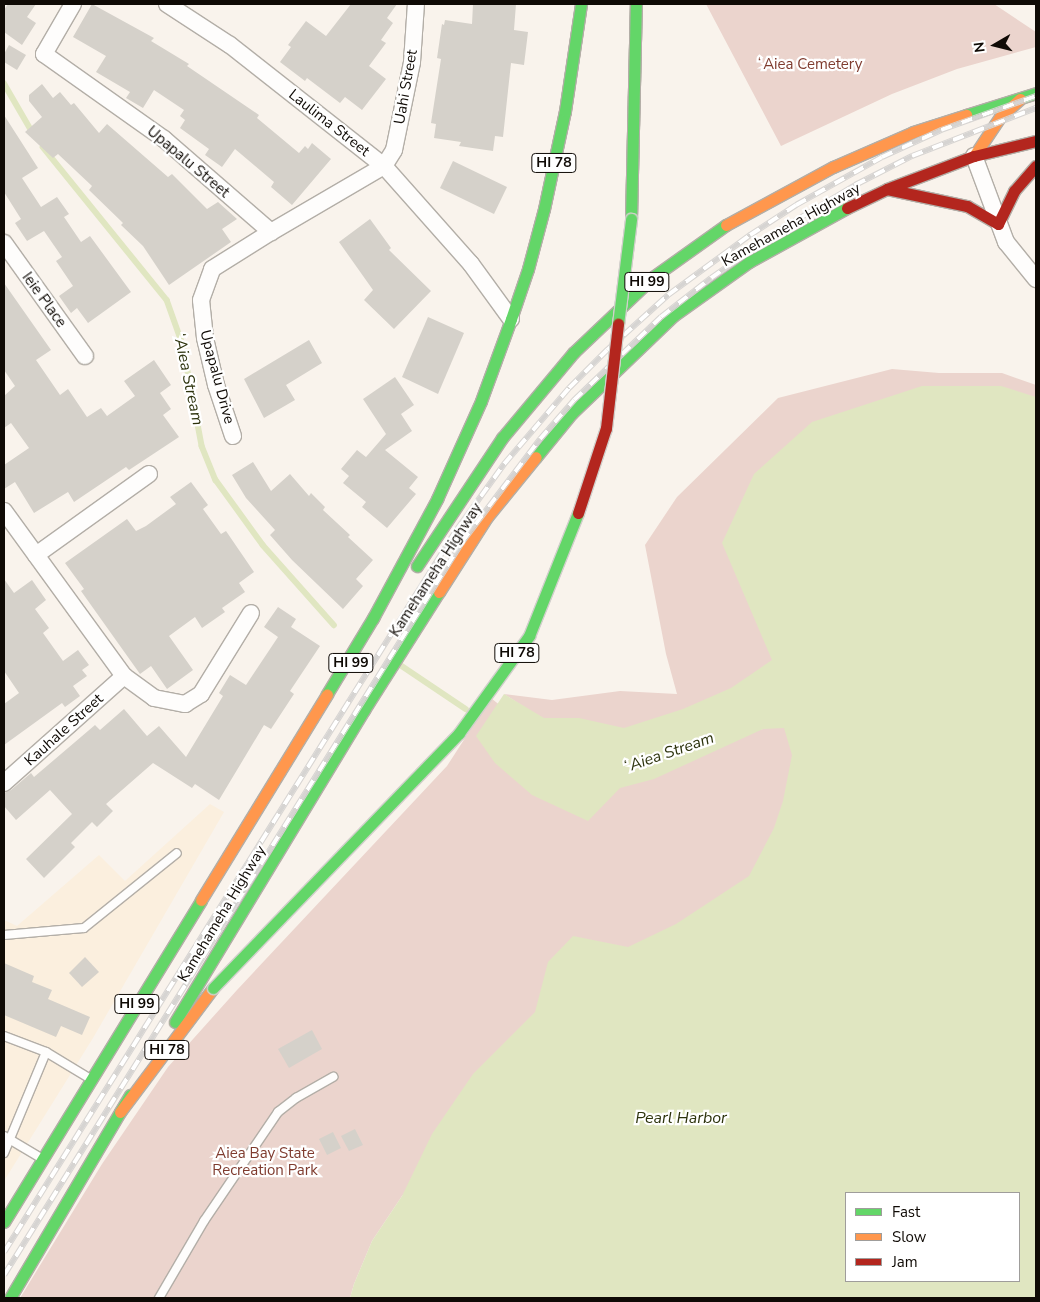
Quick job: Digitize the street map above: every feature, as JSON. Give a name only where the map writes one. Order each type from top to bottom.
[{"type":"main road","name":"HI 78","points":[[511,319],[528,269],[544,209],[565,111],[582,4]]},
{"type":"main road","name":"HI 78","points":[[120,1112],[213,988],[459,733],[529,636],[584,498],[606,428],[632,219],[636,4]]},
{"type":"main road","name":"Kamehameha Highway","points":[[4,1222],[323,702],[376,621],[408,580],[502,438],[573,353],[653,277],[723,227],[833,167],[913,132],[1036,93]]},
{"type":"main road","points":[[974,156],[1000,117],[1023,96]]},
{"type":"main road","name":"Kamehameha Highway","points":[[10,1298],[120,1112],[364,710],[486,517],[572,413],[672,316],[750,262],[844,209],[887,190],[974,156],[1036,141]]},
{"type":"main road","points":[[887,190],[967,206],[998,224],[1014,191],[1036,166]]},
{"type":"main road","name":"Kamehameha Highway","points":[[376,621],[437,499],[481,401],[511,319]]},
{"type":"street","name":"Upapalu Street","points":[[73,4],[44,54],[164,139],[271,232]]},
{"type":"street","name":"Laulima Street","points":[[167,4],[230,45],[384,166],[475,259],[511,319]]},
{"type":"street","name":"Uahi Street","points":[[384,166],[394,150],[412,62],[416,4]]},
{"type":"street","points":[[974,156],[1006,242],[1036,279]]},
{"type":"street","points":[[271,232],[384,166]]},
{"type":"street","name":"Upapalu Drive","points":[[233,436],[216,385],[205,338],[201,300],[212,269],[271,232]]},
{"type":"street","name":"Ieie Place","points":[[4,243],[85,356]]},
{"type":"street","points":[[36,554],[149,474]]},
{"type":"street","points":[[4,510],[124,676],[154,698],[185,704],[201,694],[251,613]]},
{"type":"street","name":"Kauhale Street","points":[[4,783],[124,676]]},
{"type":"lane","points":[[4,935],[84,928],[177,853]]},
{"type":"lane","points":[[4,1036],[46,1052],[91,1079]]},
{"type":"lane","points":[[4,1153],[7,1137],[46,1052]]},
{"type":"lane","points":[[159,1298],[204,1221],[278,1112],[296,1098],[333,1077]]},
{"type":"lane","points":[[7,1137],[42,1159]]},
{"type":"shaded area","points":[[210,804],[224,812],[93,1038],[4,1181],[4,920],[17,926],[99,855],[125,881]]},
{"type":"green space","name":"ʻAiea Cemetery","points":[[706,4],[994,4],[1036,32],[1036,47],[957,69],[892,94],[781,146]]},
{"type":"green space","points":[[892,369],[939,373],[1002,373],[1036,385],[1036,437],[798,645],[752,689],[584,746],[504,694],[552,700],[620,691],[677,694],[666,654],[645,545],[677,497],[778,398]]},
{"type":"green space","name":"Aiea Bay State Recreation Park","points":[[491,698],[502,707],[524,772],[763,729],[810,713],[766,871],[524,1056],[402,1196],[372,1241],[350,1298],[20,1298],[102,1164],[168,1067],[237,990],[447,766]]},
{"type":"water","name":"Pearl Harbor","points":[[922,386],[1001,386],[1036,397],[1036,1298],[350,1298],[372,1241],[402,1196],[432,1134],[473,1074],[535,1012],[548,962],[573,936],[628,947],[676,924],[749,876],[774,828],[783,801],[792,755],[784,728],[763,729],[654,779],[620,788],[588,821],[532,795],[495,763],[476,736],[504,694],[544,718],[579,718],[624,728],[683,709],[731,688],[772,660],[722,543],[754,474],[812,422]]},
{"type":"building","points":[[8,4],[36,4],[27,17],[36,23],[22,45],[4,32],[4,10]]},
{"type":"building","points":[[92,4],[154,38],[151,41],[189,64],[187,66],[259,115],[257,118],[299,153],[305,146],[308,149],[312,143],[331,159],[292,205],[271,187],[274,182],[235,149],[222,167],[205,155],[209,149],[180,128],[185,120],[180,116],[184,110],[154,90],[143,108],[126,98],[130,92],[96,72],[106,56],[73,37]]},
{"type":"building","points":[[351,4],[397,4],[387,18],[393,23],[381,40],[386,43],[369,66],[386,79],[362,110],[345,97],[340,103],[307,78],[305,81],[280,62],[291,47],[288,45],[306,21],[326,36]]},
{"type":"building","points":[[473,4],[516,4],[514,30],[528,32],[524,65],[511,63],[503,137],[495,136],[493,151],[459,146],[461,142],[434,138],[436,124],[431,123],[441,59],[437,58],[442,24],[444,25],[445,20],[472,24]]},
{"type":"building","points":[[9,45],[26,55],[17,70],[4,62],[4,54]]},
{"type":"building","points":[[42,84],[53,98],[60,92],[71,105],[74,103],[99,133],[107,124],[168,177],[172,174],[207,209],[218,202],[237,219],[222,229],[231,242],[169,285],[143,246],[121,225],[123,223],[89,190],[92,186],[58,154],[53,158],[25,132],[42,117],[29,101],[29,95]]},
{"type":"building","points":[[4,115],[38,168],[22,178],[41,207],[57,197],[69,214],[64,217],[81,242],[90,236],[131,292],[88,323],[77,308],[71,313],[59,296],[73,286],[56,261],[62,257],[44,231],[27,241],[15,223],[21,219],[4,192]]},
{"type":"building","points":[[453,161],[507,187],[494,214],[440,188]]},
{"type":"building","points":[[370,219],[391,248],[389,250],[431,291],[394,329],[364,300],[373,290],[339,242]]},
{"type":"building","points":[[4,283],[51,350],[36,360],[60,395],[68,389],[87,417],[101,408],[107,416],[135,396],[124,381],[154,360],[171,385],[160,393],[171,409],[163,415],[179,437],[129,470],[126,467],[74,502],[68,492],[34,513],[15,482],[4,489],[4,465],[29,448],[11,423],[4,428],[4,396],[15,386],[4,370]]},
{"type":"building","points":[[428,317],[464,333],[438,394],[402,377]]},
{"type":"building","points":[[309,340],[322,363],[286,385],[295,400],[264,418],[244,379]]},
{"type":"building","points":[[395,377],[414,405],[401,414],[412,431],[385,450],[418,477],[409,488],[416,494],[387,528],[362,507],[366,502],[343,483],[349,476],[341,469],[357,450],[366,457],[386,434],[363,399]]},
{"type":"building","points":[[253,462],[271,491],[290,474],[309,496],[311,493],[325,507],[323,510],[373,560],[356,579],[363,586],[343,609],[292,560],[270,535],[275,530],[246,498],[232,475]]},
{"type":"building","points":[[191,482],[208,505],[203,509],[221,534],[226,531],[254,572],[239,583],[245,592],[222,608],[225,612],[202,628],[195,617],[169,636],[193,670],[167,689],[151,666],[140,674],[81,591],[84,589],[65,563],[127,519],[136,531],[146,526],[176,504],[170,497]]},
{"type":"building","points":[[4,579],[14,593],[32,580],[46,600],[35,609],[49,628],[43,633],[63,661],[78,650],[89,665],[82,670],[87,676],[73,686],[80,696],[65,707],[62,703],[4,745],[4,704],[19,693],[4,671]]},
{"type":"building","points":[[278,607],[296,619],[291,627],[320,646],[290,691],[294,694],[271,729],[264,725],[219,800],[195,784],[192,788],[153,763],[106,804],[113,811],[97,827],[92,822],[71,843],[75,847],[44,878],[26,859],[72,814],[50,790],[16,820],[4,806],[4,793],[11,790],[31,773],[34,777],[95,725],[100,730],[124,709],[147,736],[159,726],[186,757],[223,696],[219,693],[230,675],[246,685],[278,637],[264,627]]},
{"type":"building","points":[[85,957],[99,972],[82,987],[69,973]]},
{"type":"building","points":[[4,963],[34,976],[32,982],[52,990],[48,999],[90,1017],[82,1035],[61,1026],[56,1037],[4,1015]]},
{"type":"building","points":[[312,1030],[322,1049],[289,1068],[278,1049]]},
{"type":"building","points":[[355,1129],[363,1145],[349,1151],[341,1136]]},
{"type":"building","points":[[333,1132],[341,1148],[327,1155],[319,1139]]},
{"type":"waterway","name":"ʻAiea Stream","points":[[4,83],[33,133]]},
{"type":"waterway","name":"ʻAiea Stream","points":[[43,147],[167,300],[183,345],[202,446],[216,480],[263,545],[334,625]]},
{"type":"waterway","name":"ʻAiea Stream","points":[[402,666],[466,709]]},
{"type":"railway","points":[[4,1252],[455,532],[504,464],[569,388],[607,350],[668,295],[750,235],[796,205],[882,157],[941,130],[1036,96]]},
{"type":"railway","points":[[4,1275],[462,542],[540,439],[574,400],[661,317],[711,278],[783,228],[855,185],[912,156],[1036,108]]},
{"type":"traffic: fast","points":[[511,319],[528,269],[544,209],[565,111],[581,4]]},
{"type":"traffic: fast","points":[[631,219],[636,4]]},
{"type":"traffic: fast","points":[[966,115],[1036,93]]},
{"type":"traffic: fast","points":[[536,457],[572,413],[673,316],[749,262],[847,208]]},
{"type":"traffic: fast","points":[[618,324],[631,219]]},
{"type":"traffic: fast","points":[[417,566],[502,438],[573,353],[653,277],[726,225]]},
{"type":"traffic: fast","points":[[327,694],[373,618],[437,499],[481,401],[511,319]]},
{"type":"traffic: fast","points":[[213,988],[459,733],[529,636],[578,513]]},
{"type":"traffic: fast","points":[[175,1022],[364,710],[439,592]]},
{"type":"traffic: fast","points":[[4,1222],[201,900]]},
{"type":"traffic: fast","points":[[10,1298],[130,1095]]},
{"type":"traffic: slow","points":[[974,156],[1000,117],[1020,99]]},
{"type":"traffic: slow","points":[[726,225],[833,167],[913,132],[966,115]]},
{"type":"traffic: slow","points":[[439,592],[487,517],[536,457]]},
{"type":"traffic: slow","points":[[201,900],[327,694]]},
{"type":"traffic: slow","points":[[120,1112],[213,988]]},
{"type":"traffic: jam","points":[[847,208],[887,189],[974,156],[1036,141]]},
{"type":"traffic: jam","points":[[887,189],[967,206],[998,224],[1014,191],[1036,166]]},
{"type":"traffic: jam","points":[[578,513],[606,428],[618,324]]}]
